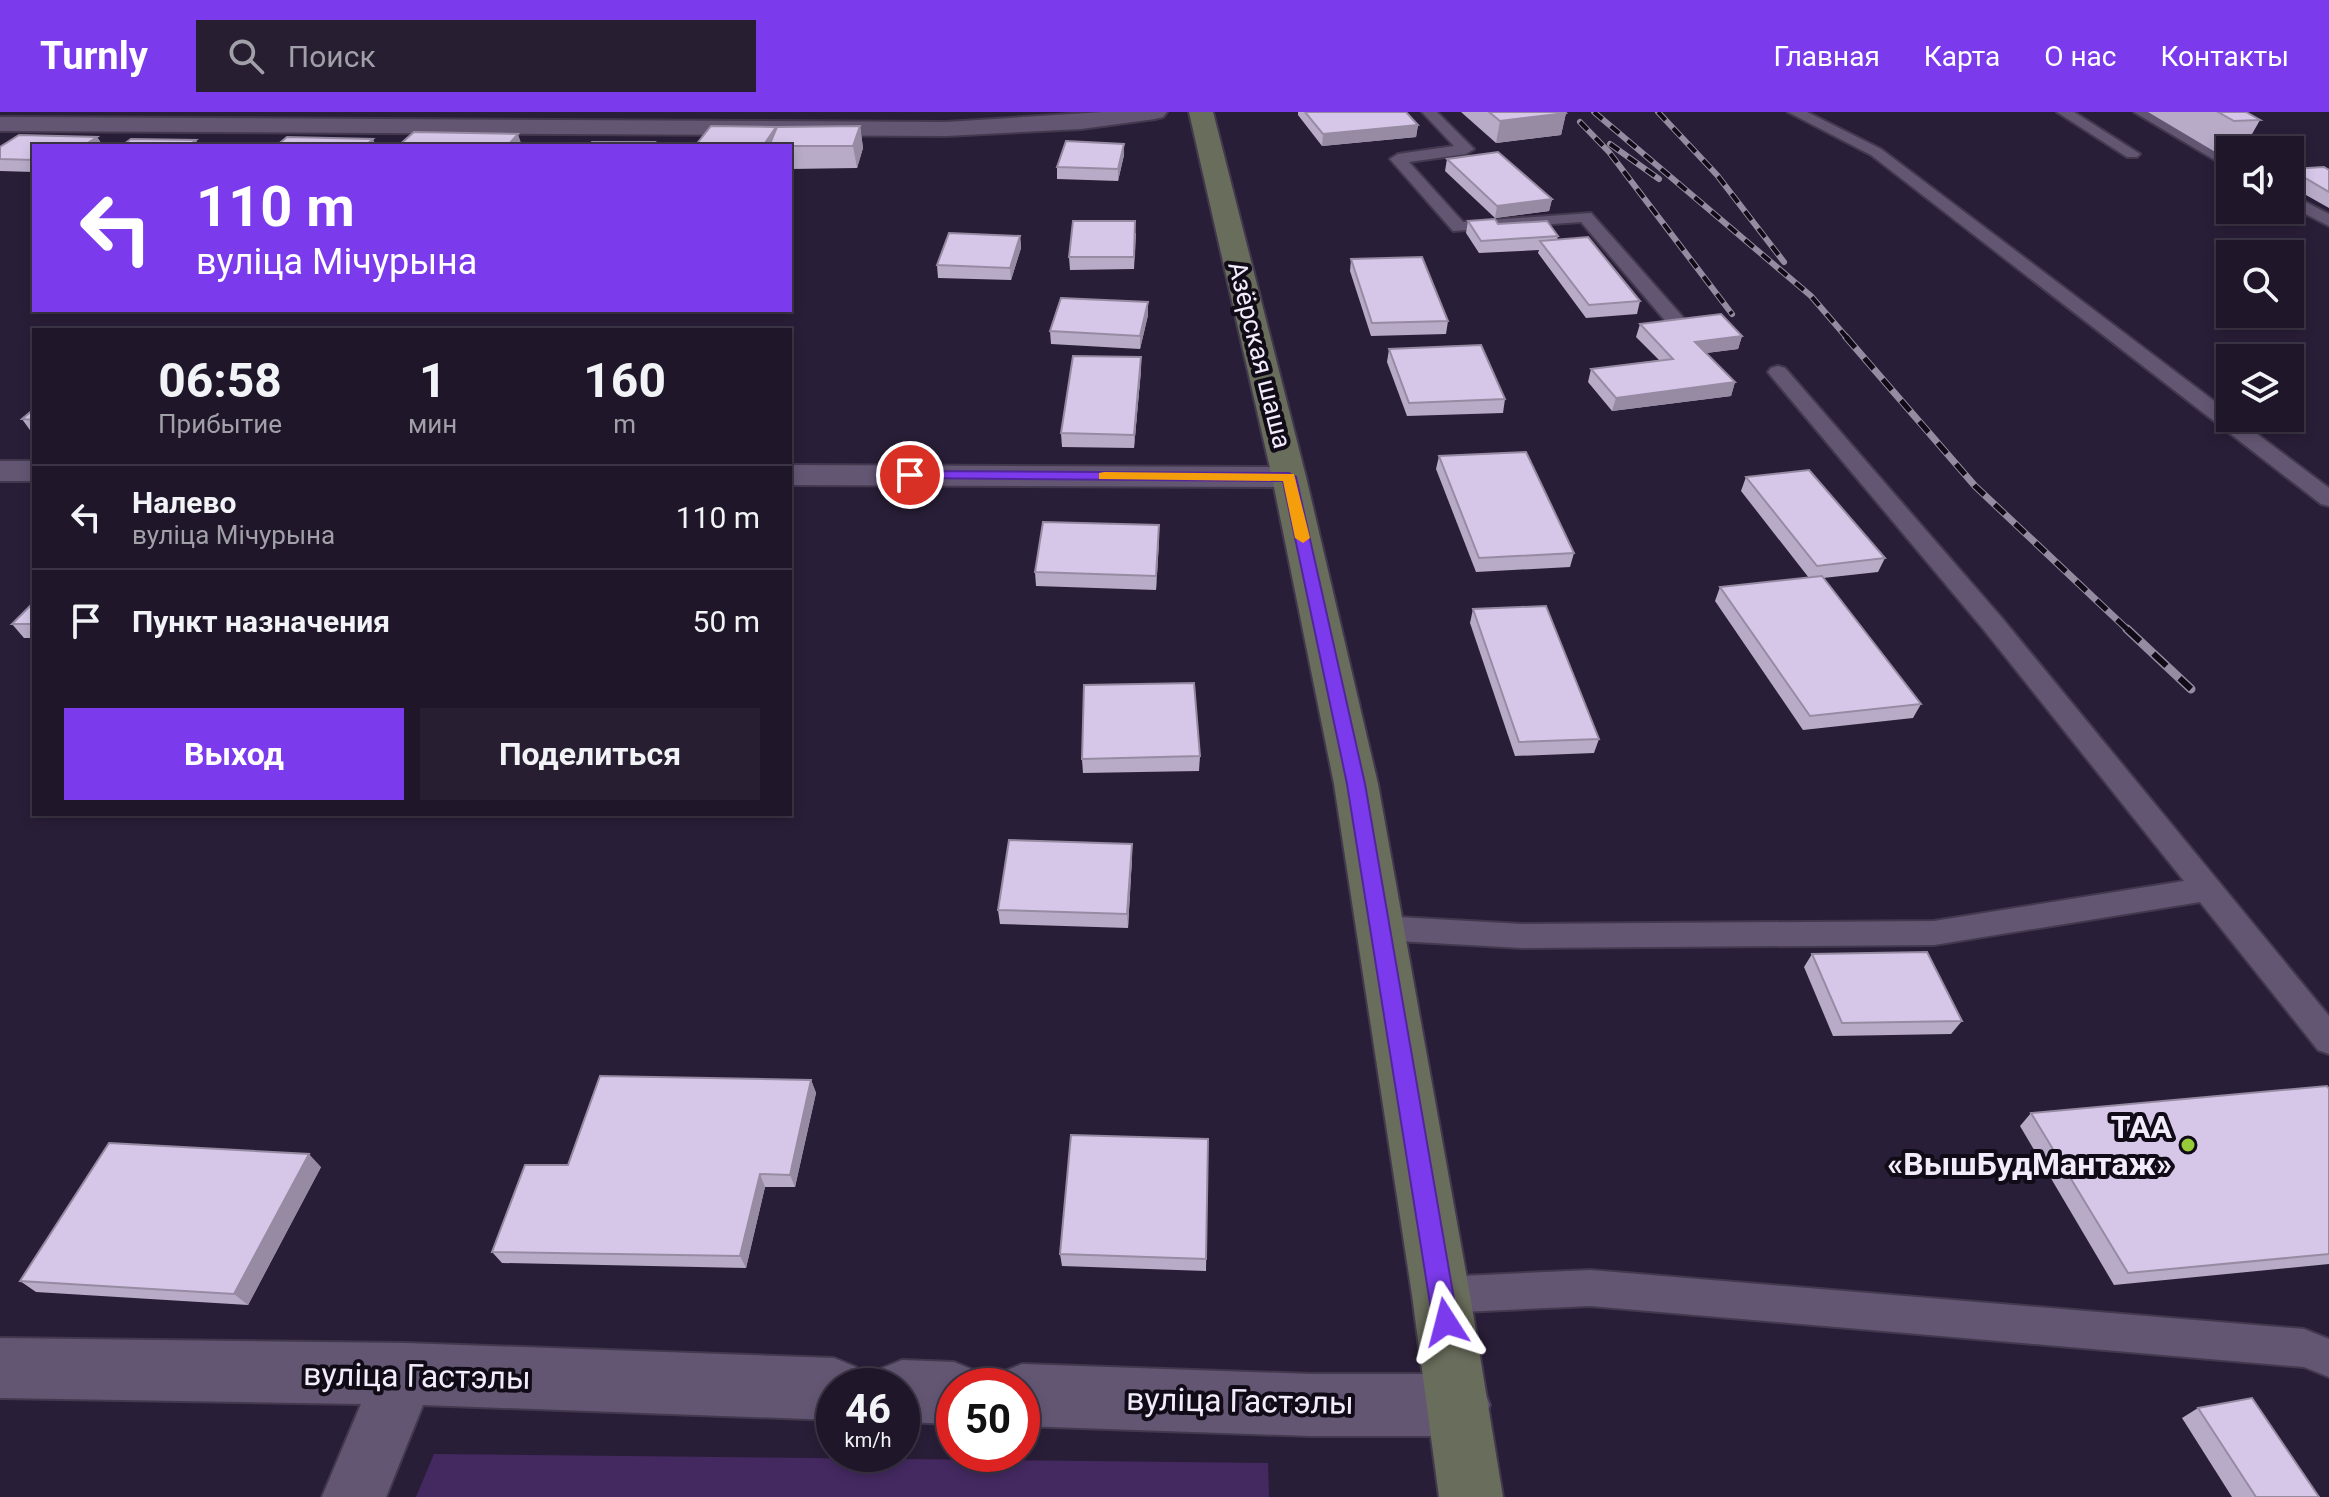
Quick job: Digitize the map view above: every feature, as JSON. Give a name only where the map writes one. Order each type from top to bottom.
[{"type":"main road","name":"Азёрская шаша","points":[[1201,112],[1289,477],[1356,784],[1459,1405],[1471,1497]]},
{"type":"street","points":[[0,124],[946,129],[1081,122],[1155,112]]},
{"type":"street","points":[[0,471],[32,471]]},
{"type":"street","points":[[792,475],[1289,477]]},
{"type":"street","name":"вуліца Гастэлы","points":[[0,1368],[405,1374],[816,1388]]},
{"type":"street","points":[[354,1497],[405,1374]]},
{"type":"street","name":"вуліца Гастэлы","points":[[1040,1396],[1310,1405],[1459,1405]]},
{"type":"lane","points":[[1429,112],[1466,149],[1398,159],[1459,227],[1585,217],[1675,320]]},
{"type":"lane","points":[[1795,112],[1876,152],[2329,499]]},
{"type":"lane","points":[[2064,112],[2132,154]]},
{"type":"lane","points":[[2141,112],[2216,156]]},
{"type":"lane","points":[[2304,207],[2329,221]]},
{"type":"lane","points":[[1778,372],[1993,624],[2329,1040]]},
{"type":"lane","points":[[1380,928],[1522,936],[1934,933],[2207,889]]},
{"type":"lane","points":[[1441,1295],[1590,1288],[2304,1348],[2329,1358]]},
{"type":"shaded area","points":[[434,1454],[816,1458],[816,1472],[920,1472],[920,1459],[936,1459],[936,1472],[1040,1472],[1040,1461],[1268,1463],[1269,1497],[416,1497]]},
{"type":"building","points":[[1305,112],[1406,112],[1418,125],[1323,134]]},
{"type":"building","points":[[1489,112],[1565,112],[1566,113],[1500,121]]},
{"type":"building","points":[[2218,112],[2246,112],[2260,120],[2234,121]]},
{"type":"building","points":[[711,126],[776,127],[764,144],[697,144]]},
{"type":"building","points":[[860,126],[853,146],[770,144],[777,127]]},
{"type":"building","points":[[414,132],[518,134],[509,144],[400,144]]},
{"type":"building","points":[[19,135],[97,137],[86,144],[32,144],[32,160],[0,159],[0,147]]},
{"type":"building","points":[[287,137],[373,139],[367,144],[278,144]]},
{"type":"building","points":[[131,139],[196,140],[191,144],[124,144]]},
{"type":"building","points":[[1066,141],[1124,144],[1118,169],[1057,167]]},
{"type":"building","points":[[592,142],[655,142],[654,144],[590,144]]},
{"type":"building","points":[[1498,152],[1552,199],[1497,206],[1447,159]]},
{"type":"building","points":[[2324,167],[2329,170],[2329,192],[2304,177],[2304,168]]},
{"type":"building","points":[[1495,219],[1498,224],[1547,221],[1558,236],[1481,241],[1468,221]]},
{"type":"building","points":[[1073,221],[1135,221],[1134,257],[1069,257]]},
{"type":"building","points":[[949,233],[1020,236],[1010,268],[937,265]]},
{"type":"building","points":[[1588,237],[1640,301],[1589,305],[1540,241]]},
{"type":"building","points":[[1422,257],[1448,321],[1372,323],[1351,259]]},
{"type":"building","points":[[1061,298],[1148,302],[1140,336],[1050,331]]},
{"type":"building","points":[[1721,314],[1742,336],[1695,342],[1735,382],[1616,398],[1591,369],[1673,359],[1640,324]]},
{"type":"building","points":[[1481,345],[1505,399],[1409,403],[1389,349]]},
{"type":"building","points":[[1073,356],[1141,357],[1134,435],[1061,433]]},
{"type":"building","points":[[32,411],[32,420],[22,419]]},
{"type":"building","points":[[1526,452],[1574,553],[1479,558],[1439,456]]},
{"type":"building","points":[[1809,470],[1885,558],[1817,566],[1746,477]]},
{"type":"building","points":[[1043,522],[1159,525],[1156,576],[1035,572]]},
{"type":"building","points":[[1822,576],[1921,704],[1810,716],[1720,587]]},
{"type":"building","points":[[32,604],[32,624],[12,624]]},
{"type":"building","points":[[1546,606],[1599,739],[1519,742],[1473,609]]},
{"type":"building","points":[[1194,683],[1200,756],[1082,759],[1084,685]]},
{"type":"building","points":[[1009,840],[1132,844],[1127,914],[998,910]]},
{"type":"building","points":[[1927,952],[1962,1021],[1842,1023],[1812,954]]},
{"type":"building","points":[[600,1076],[811,1080],[790,1175],[760,1174],[740,1256],[492,1252],[525,1165],[568,1165]]},
{"type":"building","points":[[2327,1086],[2329,1254],[2128,1273],[2031,1113]]},
{"type":"building","points":[[1071,1135],[1208,1139],[1206,1259],[1060,1254]]},
{"type":"building","points":[[109,1143],[309,1154],[234,1294],[20,1281]]},
{"type":"building","points":[[2252,1398],[2319,1497],[2256,1497],[2198,1408]]},
{"type":"railway","points":[[1594,112],[1811,296],[1848,339]]},
{"type":"railway","points":[[1658,112],[1717,175],[1784,262]]},
{"type":"railway","points":[[1580,122],[1609,152],[1732,314]]},
{"type":"railway","points":[[1610,144],[1659,179]]},
{"type":"railway","points":[[1846,337],[1975,486],[2129,631]]},
{"type":"railway","points":[[2127,629],[2191,689]]},
{"type":"slow traffic","points":[[1104,476],[1289,477],[1303,538]]},
{"type":"place","name":"ТАА «ВышБудМантаж»","points":[[2188,1145]]},
{"type":"route","points":[[910,475],[1289,477],[1356,784],[1446,1322]]}]
